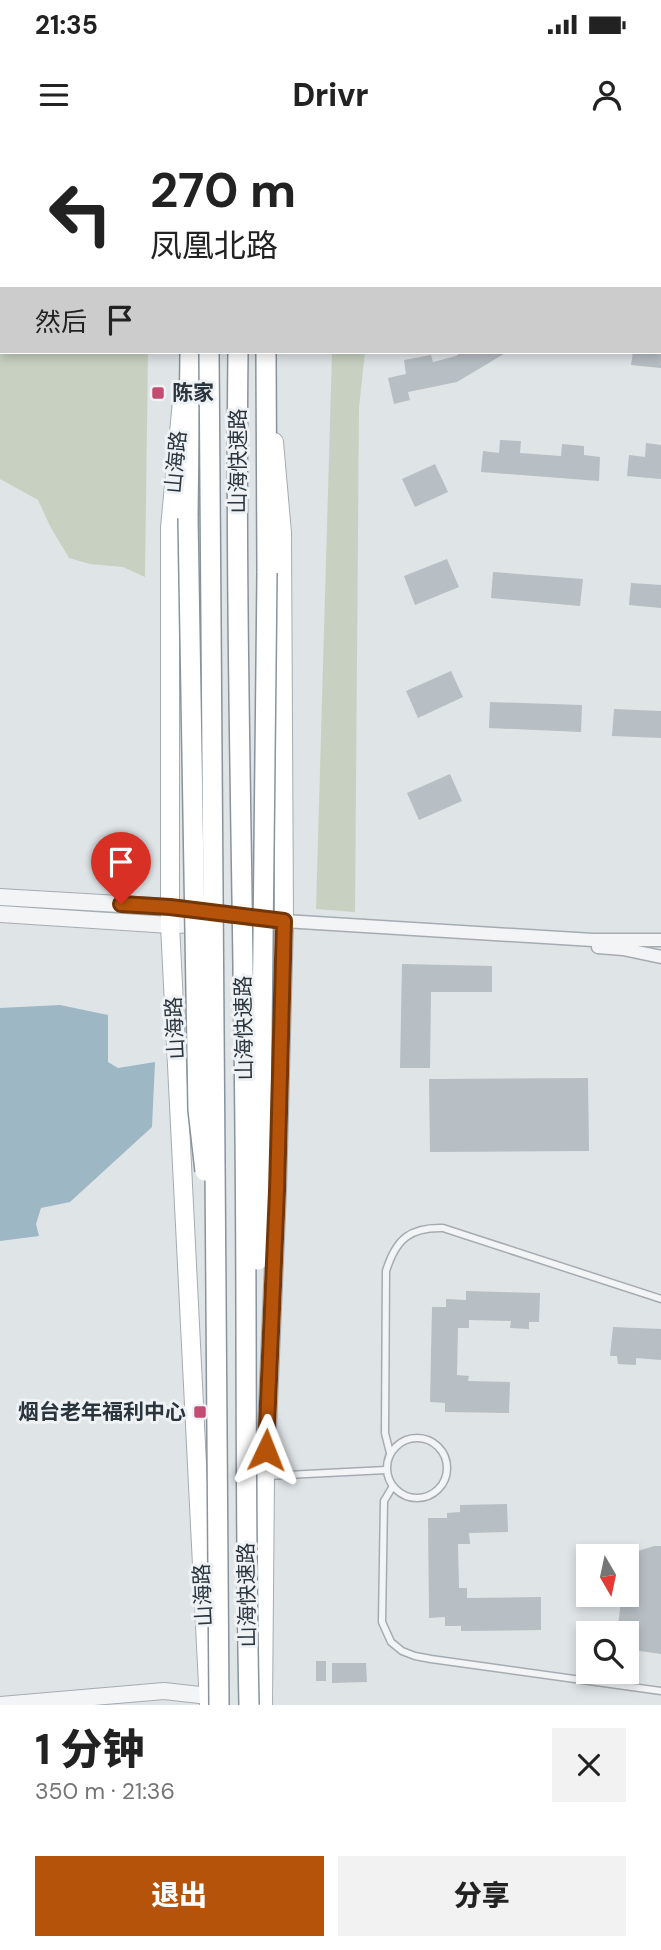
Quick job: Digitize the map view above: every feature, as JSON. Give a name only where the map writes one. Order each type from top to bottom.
[{"type":"highway","points":[[188,354],[188,518],[198,1110],[216,1284]]},
{"type":"highway","name":"山海快速路","points":[[209,354],[216,1284],[212,1702]]},
{"type":"highway","name":"山海快速路","points":[[238,354],[238,613],[249,1705]]},
{"type":"highway","points":[[246,1496],[260,1218],[267,354]]},
{"type":"main road","name":"山海路","points":[[188,354],[170,528],[170,916],[212,1702]]},
{"type":"main road","points":[[263,1705],[265,1476],[284,921],[282,533],[267,354]]},
{"type":"street","points":[[0,897],[170,916]]},
{"type":"street","points":[[0,914],[170,916],[593,940],[661,940]]},
{"type":"street","points":[[501,934],[562,946],[623,948],[661,957]]},
{"type":"street","points":[[0,1705],[164,1691],[228,1705]]},
{"type":"street","points":[[32,1703],[62,1705]]},
{"type":"lane","points":[[390,1453],[402,1441],[419,1437],[435,1443],[445,1457],[447,1474],[439,1489],[424,1497],[407,1496],[393,1486],[386,1470],[390,1453],[384,1433],[386,1271],[402,1238],[427,1228],[443,1228],[661,1299]]},
{"type":"lane","points":[[265,1476],[386,1470]]},
{"type":"lane","points":[[393,1486],[384,1501],[382,1622],[391,1642],[401,1651],[423,1658],[661,1692]]},
{"type":"green space","points":[[0,354],[148,354],[145,577],[123,567],[90,564],[69,558],[38,500],[0,479]]},
{"type":"green space","points":[[332,354],[365,354],[359,408],[355,912],[316,909]]},
{"type":"water","points":[[60,1005],[108,1015],[108,1062],[118,1068],[155,1062],[152,1127],[70,1202],[41,1208],[36,1224],[39,1236],[0,1241],[0,1008]]},
{"type":"building","points":[[504,354],[457,382],[408,392],[410,400],[394,404],[388,378],[406,374],[404,360],[431,355],[433,362],[456,356]]},
{"type":"building","points":[[633,354],[661,354],[661,368],[631,365]]},
{"type":"building","points":[[500,440],[521,441],[520,453],[561,456],[562,444],[584,446],[584,455],[600,457],[599,481],[481,472],[483,451],[499,453]]},
{"type":"building","points":[[646,443],[661,445],[661,479],[627,476],[629,455],[645,457]]},
{"type":"building","points":[[435,464],[448,492],[415,507],[402,479]]},
{"type":"building","points":[[447,559],[459,587],[415,605],[404,576]]},
{"type":"building","points":[[493,572],[583,579],[580,606],[491,598]]},
{"type":"building","points":[[631,583],[661,585],[661,608],[629,605]]},
{"type":"building","points":[[451,671],[463,697],[418,718],[406,691]]},
{"type":"building","points":[[490,702],[582,705],[581,732],[489,728]]},
{"type":"building","points":[[614,709],[661,711],[661,738],[612,736]]},
{"type":"building","points":[[450,774],[462,801],[419,820],[407,793]]},
{"type":"building","points":[[402,964],[492,966],[492,992],[431,992],[430,1068],[400,1068]]},
{"type":"building","points":[[588,1078],[589,1151],[430,1152],[429,1079]]},
{"type":"building","points":[[466,1291],[540,1293],[539,1322],[529,1322],[529,1329],[510,1328],[511,1321],[469,1320],[469,1328],[458,1328],[457,1375],[469,1376],[468,1381],[510,1382],[509,1413],[445,1412],[445,1403],[430,1402],[432,1307],[446,1307],[446,1299],[466,1300]]},
{"type":"building","points":[[613,1327],[661,1329],[661,1360],[636,1358],[636,1365],[618,1364],[617,1356],[610,1356]]},
{"type":"building","points":[[507,1504],[508,1532],[469,1533],[470,1544],[458,1544],[459,1588],[467,1588],[467,1598],[541,1597],[541,1630],[461,1631],[461,1626],[445,1626],[445,1617],[429,1618],[428,1518],[447,1518],[447,1513],[460,1512],[460,1505]]},
{"type":"building","points":[[661,1546],[661,1654],[639,1651],[639,1621],[619,1621],[620,1607],[639,1607],[639,1551]]},
{"type":"building","points":[[316,1661],[326,1661],[326,1681],[316,1681]]},
{"type":"building","points":[[332,1663],[366,1663],[367,1682],[332,1683]]},
{"type":"place","name":"陈家","points":[[158,393]]},
{"type":"place","name":"烟台老年福利中心","points":[[200,1412]]},
{"type":"route","points":[[121,904],[284,921],[277,1191],[266,1450]]}]
